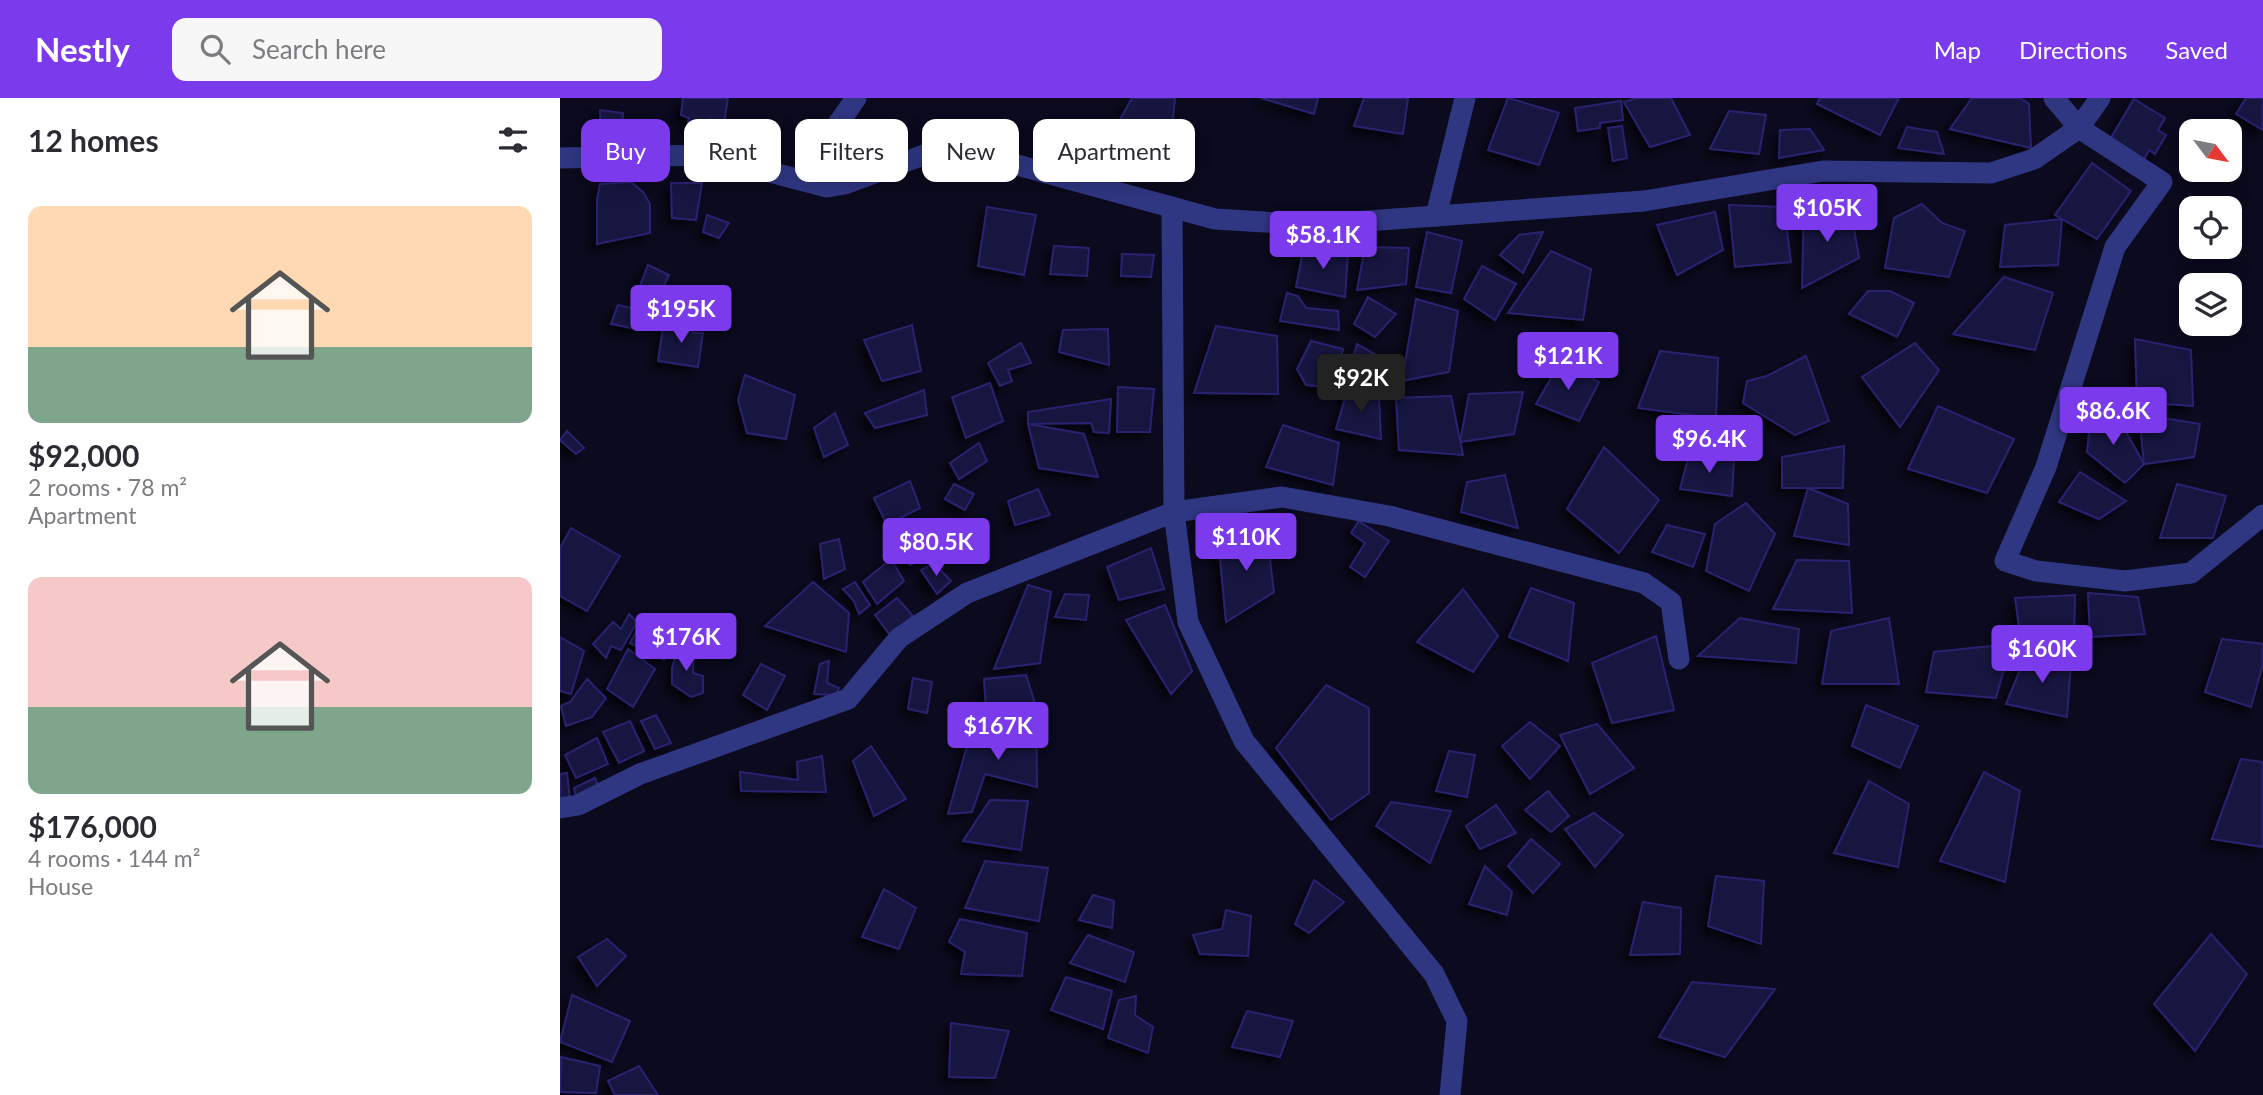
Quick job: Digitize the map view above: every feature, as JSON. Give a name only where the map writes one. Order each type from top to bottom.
[{"type":"street","points":[[841,119],[856,98]]},
{"type":"street","points":[[1436,216],[1465,98]]},
{"type":"street","points":[[2054,98],[2079,128],[2162,182],[2115,247],[2046,467],[2005,561],[2036,571],[2125,581],[2191,573],[2263,515]]},
{"type":"street","points":[[908,161],[948,146],[1215,219],[1311,225],[1644,201],[1823,171],[1991,173],[2034,159],[2079,128],[2101,98]]},
{"type":"street","points":[[560,158],[706,155],[795,178]]},
{"type":"street","points":[[810,182],[827,187],[850,182]]},
{"type":"street","points":[[1172,207],[1174,512],[1188,622],[1244,741],[1434,974],[1457,1021],[1450,1095]]},
{"type":"street","points":[[560,808],[578,805],[640,775],[848,699],[898,638],[967,593],[1174,512],[1282,497],[1389,516],[1644,583],[1671,602],[1679,659]]},
{"type":"building","points":[[683,98],[728,98],[725,119],[689,119],[681,115]]},
{"type":"building","points":[[1132,98],[1175,98],[1173,119],[1120,119]]},
{"type":"building","points":[[1261,98],[1318,98],[1314,114]]},
{"type":"building","points":[[1364,98],[1408,98],[1403,134],[1354,126]]},
{"type":"building","points":[[1508,98],[1559,113],[1539,165],[1488,150]]},
{"type":"building","points":[[1636,98],[1671,98],[1690,135],[1650,147],[1624,102]]},
{"type":"building","points":[[1820,98],[1899,98],[1880,135],[1817,104]]},
{"type":"building","points":[[1972,98],[2020,98],[2029,104],[2031,148],[1950,129]]},
{"type":"building","points":[[2246,98],[2263,98],[2263,130],[2236,114]]},
{"type":"building","points":[[2134,99],[2165,118],[2158,130],[2166,135],[2155,154],[2149,150],[2143,161],[2109,141]]},
{"type":"building","points":[[1621,101],[1623,120],[1600,123],[1600,128],[1578,131],[1575,108]]},
{"type":"building","points":[[600,110],[623,113],[623,119],[600,119]]},
{"type":"building","points":[[1729,111],[1766,115],[1759,154],[1710,149]]},
{"type":"building","points":[[1622,126],[1627,158],[1613,161],[1608,128]]},
{"type":"building","points":[[1907,127],[1937,132],[1944,154],[1898,148]]},
{"type":"building","points":[[1810,129],[1824,150],[1779,158],[1780,130]]},
{"type":"building","points":[[2092,163],[2131,191],[2097,239],[2055,215]]},
{"type":"building","points":[[631,182],[643,192],[650,204],[650,233],[597,244],[597,200],[600,184]]},
{"type":"building","points":[[671,183],[702,183],[696,220],[672,218]]},
{"type":"building","points":[[1922,204],[1942,223],[1965,231],[1949,277],[1885,268],[1894,218]]},
{"type":"building","points":[[1729,205],[1784,207],[1791,262],[1735,267]]},
{"type":"building","points":[[987,207],[1036,215],[1024,275],[978,266]]},
{"type":"building","points":[[1804,208],[1852,216],[1859,258],[1802,288]]},
{"type":"building","points":[[1715,212],[1723,250],[1677,275],[1657,225]]},
{"type":"building","points":[[707,215],[729,223],[719,238],[703,232]]},
{"type":"building","points":[[2062,219],[2058,265],[2000,267],[2005,225]]},
{"type":"building","points":[[1427,232],[1462,241],[1451,293],[1416,287]]},
{"type":"building","points":[[1543,232],[1523,273],[1500,255],[1519,235]]},
{"type":"building","points":[[1054,246],[1089,248],[1087,276],[1050,274]]},
{"type":"building","points":[[1304,246],[1348,253],[1345,297],[1296,287]]},
{"type":"building","points":[[1365,247],[1409,248],[1406,284],[1357,290]]},
{"type":"building","points":[[1551,251],[1591,269],[1583,320],[1508,313]]},
{"type":"building","points":[[1122,254],[1154,255],[1151,277],[1121,276]]},
{"type":"building","points":[[648,265],[669,275],[657,300],[638,291]]},
{"type":"building","points":[[1482,266],[1516,284],[1495,320],[1464,299]]},
{"type":"building","points":[[2004,277],[2053,293],[2035,350],[1953,334]]},
{"type":"building","points":[[1868,291],[1890,291],[1914,303],[1897,337],[1849,314]]},
{"type":"building","points":[[1287,293],[1298,296],[1306,308],[1338,311],[1339,330],[1280,321]]},
{"type":"building","points":[[1368,297],[1396,314],[1375,337],[1354,324]]},
{"type":"building","points":[[1416,299],[1458,311],[1449,372],[1402,381]]},
{"type":"building","points":[[618,305],[644,311],[637,329],[611,324]]},
{"type":"building","points":[[673,321],[691,323],[693,333],[703,333],[698,367],[658,361],[663,327],[669,330]]},
{"type":"building","points":[[912,325],[921,371],[882,381],[864,340]]},
{"type":"building","points":[[1216,326],[1277,336],[1278,394],[1194,393]]},
{"type":"building","points":[[1108,329],[1109,365],[1059,352],[1063,330]]},
{"type":"building","points":[[2135,339],[2191,350],[2193,406],[2137,402]]},
{"type":"building","points":[[1311,341],[1343,349],[1333,388],[1306,385],[1297,369]]},
{"type":"building","points":[[1021,343],[1031,363],[1008,370],[1012,381],[1000,386],[988,363]]},
{"type":"building","points":[[1915,343],[1939,370],[1900,427],[1862,377]]},
{"type":"building","points":[[1357,344],[1385,360],[1379,396],[1349,374]]},
{"type":"building","points":[[1660,351],[1718,358],[1716,418],[1638,408]]},
{"type":"building","points":[[1806,356],[1829,421],[1795,435],[1743,403],[1747,381],[1767,376]]},
{"type":"building","points":[[1561,361],[1599,382],[1579,421],[1536,404]]},
{"type":"building","points":[[745,375],[795,395],[786,439],[747,433],[738,400]]},
{"type":"building","points":[[990,383],[1003,421],[966,438],[952,397]]},
{"type":"building","points":[[1118,387],[1154,389],[1150,432],[1117,432]]},
{"type":"building","points":[[1348,388],[1379,396],[1381,439],[1336,429]]},
{"type":"building","points":[[924,390],[927,415],[875,428],[865,413]]},
{"type":"building","points":[[1523,392],[1514,434],[1460,442],[1469,394]]},
{"type":"building","points":[[1451,396],[1463,455],[1399,450],[1396,398]]},
{"type":"building","points":[[1111,399],[1109,433],[1094,432],[1091,423],[1028,424],[1028,412]]},
{"type":"building","points":[[1938,406],[2014,439],[1987,493],[1908,469]]},
{"type":"building","points":[[2113,409],[2144,464],[2125,483],[2087,452],[2090,422]]},
{"type":"building","points":[[835,413],[848,445],[824,457],[814,428]]},
{"type":"building","points":[[2139,414],[2200,424],[2194,457],[2144,464]]},
{"type":"building","points":[[1028,424],[1084,434],[1098,477],[1039,468]]},
{"type":"building","points":[[1283,425],[1339,443],[1333,485],[1266,467]]},
{"type":"building","points":[[567,431],[584,448],[576,454],[560,440]]},
{"type":"building","points":[[979,443],[987,461],[959,479],[950,463]]},
{"type":"building","points":[[1844,446],[1843,488],[1782,488],[1782,457]]},
{"type":"building","points":[[1604,447],[1659,500],[1619,553],[1567,509]]},
{"type":"building","points":[[1689,455],[1734,459],[1732,496],[1680,489]]},
{"type":"building","points":[[2080,472],[2126,501],[2099,519],[2059,502]]},
{"type":"building","points":[[1505,475],[1518,528],[1461,512],[1467,482]]},
{"type":"building","points":[[910,481],[920,508],[887,525],[874,498]]},
{"type":"building","points":[[954,484],[974,494],[965,510],[945,499]]},
{"type":"building","points":[[2177,484],[2226,496],[2213,538],[2160,538]]},
{"type":"building","points":[[1808,488],[1848,504],[1849,545],[1794,536]]},
{"type":"building","points":[[1038,489],[1050,515],[1015,525],[1008,501]]},
{"type":"building","points":[[1746,503],[1775,534],[1749,591],[1706,571],[1715,524]]},
{"type":"building","points":[[1359,521],[1389,541],[1365,577],[1350,567],[1365,543],[1351,533]]},
{"type":"building","points":[[1667,525],[1705,534],[1693,567],[1652,552]]},
{"type":"building","points":[[571,528],[620,556],[587,611],[560,596],[560,548]]},
{"type":"building","points":[[1266,529],[1274,592],[1226,622],[1219,548]]},
{"type":"building","points":[[914,530],[929,556],[910,565],[895,539]]},
{"type":"building","points":[[839,539],[845,569],[824,579],[820,544]]},
{"type":"building","points":[[1151,548],[1164,589],[1119,600],[1107,567]]},
{"type":"building","points":[[891,559],[904,581],[877,604],[863,582]]},
{"type":"building","points":[[1797,560],[1849,561],[1852,613],[1773,609]]},
{"type":"building","points":[[934,563],[951,581],[937,594],[921,570]]},
{"type":"building","points":[[813,582],[849,613],[846,652],[765,626]]},
{"type":"building","points":[[855,582],[870,605],[859,614],[854,601],[843,589]]},
{"type":"building","points":[[1028,585],[1051,592],[1040,663],[994,669]]},
{"type":"building","points":[[1531,588],[1574,603],[1568,661],[1509,637]]},
{"type":"building","points":[[1463,589],[1498,636],[1473,672],[1417,642]]},
{"type":"building","points":[[2088,593],[2138,597],[2145,634],[2090,637]]},
{"type":"building","points":[[1065,594],[1089,595],[1086,620],[1055,617]]},
{"type":"building","points":[[2075,595],[2074,641],[2021,640],[2015,598]]},
{"type":"building","points":[[897,598],[913,616],[890,635],[875,615]]},
{"type":"building","points":[[1165,605],[1192,671],[1171,694],[1126,620]]},
{"type":"building","points":[[629,614],[637,622],[621,650],[611,646],[606,658],[593,644],[613,622],[621,629]]},
{"type":"building","points":[[1740,618],[1799,629],[1796,663],[1698,656]]},
{"type":"building","points":[[1889,618],[1899,684],[1822,684],[1831,631]]},
{"type":"building","points":[[703,623],[719,627],[713,651],[697,643]]},
{"type":"building","points":[[640,625],[672,643],[664,660],[630,643]]},
{"type":"building","points":[[1656,636],[1674,710],[1612,723],[1592,663]]},
{"type":"building","points":[[560,637],[584,651],[571,694],[560,691]]},
{"type":"building","points":[[2222,639],[2263,644],[2263,664],[2251,707],[2205,692]]},
{"type":"building","points":[[2011,644],[1996,698],[1926,692],[1934,652]]},
{"type":"building","points":[[678,648],[694,648],[693,673],[703,676],[703,693],[691,697],[672,684],[672,668]]},
{"type":"building","points":[[628,649],[655,669],[633,707],[607,689]]},
{"type":"building","points":[[2027,653],[2071,662],[2067,717],[2006,704]]},
{"type":"building","points":[[829,661],[827,683],[839,688],[836,695],[814,694],[820,664]]},
{"type":"building","points":[[761,664],[785,676],[767,710],[743,695]]},
{"type":"building","points":[[1026,675],[1035,703],[986,709],[984,679]]},
{"type":"building","points":[[913,678],[932,682],[927,713],[908,709]]},
{"type":"building","points":[[587,679],[606,698],[592,717],[566,726],[561,706],[570,702]]},
{"type":"building","points":[[1326,685],[1369,708],[1369,793],[1331,820],[1276,748]]},
{"type":"building","points":[[1866,705],[1918,726],[1900,768],[1852,746]]},
{"type":"building","points":[[1036,711],[1037,787],[985,774],[972,812],[948,814],[967,746]]},
{"type":"building","points":[[656,715],[671,743],[655,749],[641,721]]},
{"type":"building","points":[[630,721],[644,751],[619,763],[603,732]]},
{"type":"building","points":[[1530,722],[1560,746],[1530,779],[1502,746]]},
{"type":"building","points":[[1597,724],[1634,768],[1590,794],[1560,735]]},
{"type":"building","points":[[597,738],[608,764],[576,778],[565,755]]},
{"type":"building","points":[[871,746],[906,799],[874,816],[853,761]]},
{"type":"building","points":[[1449,751],[1475,755],[1467,797],[1436,791]]},
{"type":"building","points":[[822,756],[826,792],[741,791],[740,772],[798,780],[797,762]]},
{"type":"building","points":[[2241,759],[2263,762],[2263,847],[2212,839]]},
{"type":"building","points":[[1984,772],[2020,791],[2005,882],[1940,861]]},
{"type":"building","points":[[567,773],[570,800],[560,801],[560,774]]},
{"type":"building","points":[[595,778],[599,789],[577,802],[574,788]]},
{"type":"building","points":[[1869,781],[1909,804],[1898,867],[1834,853]]},
{"type":"building","points":[[1548,791],[1569,816],[1551,832],[1525,810]]},
{"type":"building","points":[[990,800],[1028,801],[1021,850],[963,841]]},
{"type":"building","points":[[1391,802],[1451,811],[1430,863],[1376,826]]},
{"type":"building","points":[[1496,805],[1516,833],[1480,849],[1466,826]]},
{"type":"building","points":[[1594,813],[1623,835],[1595,867],[1565,829]]},
{"type":"building","points":[[1531,839],[1560,864],[1533,893],[1508,866]]},
{"type":"building","points":[[985,861],[1048,868],[1039,921],[965,908]]},
{"type":"building","points":[[1485,866],[1512,892],[1507,915],[1469,904]]},
{"type":"building","points":[[1716,876],[1764,881],[1761,944],[1708,926]]},
{"type":"building","points":[[1314,880],[1344,902],[1309,933],[1295,924]]},
{"type":"building","points":[[884,889],[916,908],[899,949],[862,937]]},
{"type":"building","points":[[1093,895],[1114,901],[1112,928],[1079,920]]},
{"type":"building","points":[[1643,902],[1681,908],[1680,954],[1630,955]]},
{"type":"building","points":[[1226,910],[1251,916],[1248,956],[1200,954],[1193,935],[1222,929]]},
{"type":"building","points":[[960,919],[1027,933],[1022,976],[961,974],[965,952],[949,942]]},
{"type":"building","points":[[2211,934],[2247,974],[2195,1051],[2154,1004]]},
{"type":"building","points":[[1088,935],[1134,952],[1125,982],[1070,963]]},
{"type":"building","points":[[607,939],[626,956],[597,986],[578,957]]},
{"type":"building","points":[[1066,977],[1112,991],[1103,1029],[1051,1010]]},
{"type":"building","points":[[1692,982],[1775,989],[1725,1057],[1659,1037]]},
{"type":"building","points":[[572,995],[630,1021],[612,1062],[560,1042]]},
{"type":"building","points":[[1136,996],[1135,1015],[1153,1027],[1148,1053],[1108,1038],[1119,1000]]},
{"type":"building","points":[[1247,1011],[1293,1021],[1280,1057],[1232,1047]]},
{"type":"building","points":[[951,1023],[1009,1031],[995,1078],[949,1077]]},
{"type":"building","points":[[561,1057],[600,1066],[596,1093],[560,1092]]},
{"type":"building","points":[[639,1066],[658,1095],[615,1095],[608,1081]]}]
